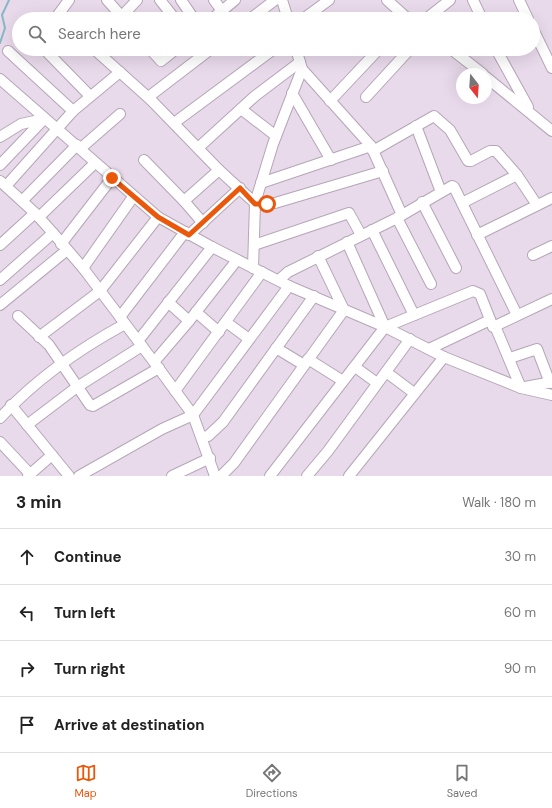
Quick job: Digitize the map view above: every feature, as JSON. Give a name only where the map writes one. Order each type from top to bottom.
[{"type":"street","points":[[61,12],[69,0]]},
{"type":"street","points":[[107,0],[118,12]]},
{"type":"street","points":[[128,12],[137,0]]},
{"type":"street","points":[[160,0],[169,12]]},
{"type":"street","points":[[180,0],[189,12]]},
{"type":"street","points":[[214,0],[222,11],[236,0]]},
{"type":"street","points":[[259,12],[275,0]]},
{"type":"street","points":[[282,0],[286,12]]},
{"type":"street","points":[[313,12],[329,0]]},
{"type":"street","points":[[387,0],[400,12]]},
{"type":"street","points":[[435,12],[450,0]]},
{"type":"street","points":[[473,0],[479,12]]},
{"type":"street","points":[[519,0],[525,12]]},
{"type":"street","points":[[540,41],[550,57],[552,68]]},
{"type":"street","points":[[8,51],[12,55]]},
{"type":"street","points":[[13,56],[73,111]]},
{"type":"street","points":[[51,56],[90,96]]},
{"type":"street","points":[[102,56],[151,100],[219,170],[240,188],[255,204],[276,203],[383,171]]},
{"type":"street","points":[[156,56],[161,61],[167,56]]},
{"type":"street","points":[[151,100],[151,95],[202,56]]},
{"type":"street","points":[[174,123],[265,56]]},
{"type":"street","points":[[298,56],[301,66],[372,148],[383,171],[399,216],[431,284]]},
{"type":"street","points":[[330,101],[372,56]]},
{"type":"street","points":[[366,97],[404,56]]},
{"type":"street","points":[[460,56],[475,68]]},
{"type":"street","points":[[500,56],[531,112]]},
{"type":"street","points":[[198,148],[241,108],[301,66]]},
{"type":"street","points":[[175,390],[226,322],[258,270],[254,245],[255,204],[276,136],[301,66]]},
{"type":"street","points":[[120,72],[73,111],[3,183],[37,215],[83,268],[175,390],[193,415],[216,476]]},
{"type":"street","points":[[0,79],[44,119],[79,146],[133,197],[158,217],[212,247],[289,286],[386,327],[410,338],[444,357],[521,388],[552,396]]},
{"type":"street","points":[[492,82],[531,112],[552,131]]},
{"type":"street","points":[[292,93],[331,160]]},
{"type":"street","points":[[241,108],[276,136]]},
{"type":"street","points":[[22,201],[79,146],[120,114]]},
{"type":"street","points":[[261,183],[372,148],[435,117],[443,126],[450,130],[465,159],[471,161],[490,151],[496,151],[517,175],[537,205]]},
{"type":"street","points":[[0,137],[21,124],[44,119]]},
{"type":"street","points":[[0,165],[44,119]]},
{"type":"street","points":[[416,126],[441,192]]},
{"type":"street","points":[[144,160],[203,223]]},
{"type":"street","points":[[0,245],[37,215],[96,163]]},
{"type":"street","points":[[184,201],[219,170]]},
{"type":"street","points":[[462,203],[517,175]]},
{"type":"street","points":[[0,304],[64,247],[112,178]]},
{"type":"street","points":[[279,280],[288,272],[399,216],[452,186],[454,187],[517,315]]},
{"type":"street","points":[[0,418],[12,405],[61,363],[122,320],[187,233],[203,223],[240,188]]},
{"type":"street","points":[[83,268],[133,197]]},
{"type":"street","points":[[477,235],[552,198]]},
{"type":"street","points":[[422,202],[456,268]]},
{"type":"street","points":[[254,245],[349,213],[361,235]]},
{"type":"street","points":[[39,337],[100,291],[158,217]]},
{"type":"street","points":[[372,230],[414,315]]},
{"type":"street","points":[[0,280],[53,233]]},
{"type":"street","points":[[346,242],[386,327]]},
{"type":"street","points":[[533,256],[552,246]]},
{"type":"street","points":[[27,425],[77,387],[140,343],[168,302],[212,247]]},
{"type":"street","points":[[318,256],[344,310]]},
{"type":"street","points":[[18,316],[39,337],[44,339],[90,405],[96,406],[156,365],[238,260]]},
{"type":"street","points":[[79,476],[162,429],[193,415],[289,286]]},
{"type":"street","points":[[270,476],[386,327],[477,291],[480,294],[510,358],[521,388]]},
{"type":"street","points":[[202,437],[208,436],[223,422],[314,296]]},
{"type":"street","points":[[429,349],[517,315],[552,299]]},
{"type":"street","points":[[168,302],[189,321]]},
{"type":"street","points":[[221,476],[234,463],[344,310]]},
{"type":"street","points":[[196,312],[219,332]]},
{"type":"street","points":[[226,322],[250,339]]},
{"type":"street","points":[[307,476],[378,383],[410,338]]},
{"type":"street","points":[[276,348],[343,381]]},
{"type":"street","points":[[510,358],[537,349],[551,382],[521,388]]},
{"type":"street","points":[[349,476],[444,357]]},
{"type":"street","points":[[355,367],[378,383]]},
{"type":"street","points":[[386,372],[414,393]]},
{"type":"street","points":[[12,405],[69,476]]},
{"type":"street","points":[[0,442],[29,475],[52,455]]},
{"type":"street","points":[[172,476],[210,458]]},
{"type":"waterway","points":[[0,43],[5,28],[2,15],[9,0]]},
{"type":"route","points":[[112,178],[158,217],[189,235],[240,188],[255,204],[267,204]]}]
